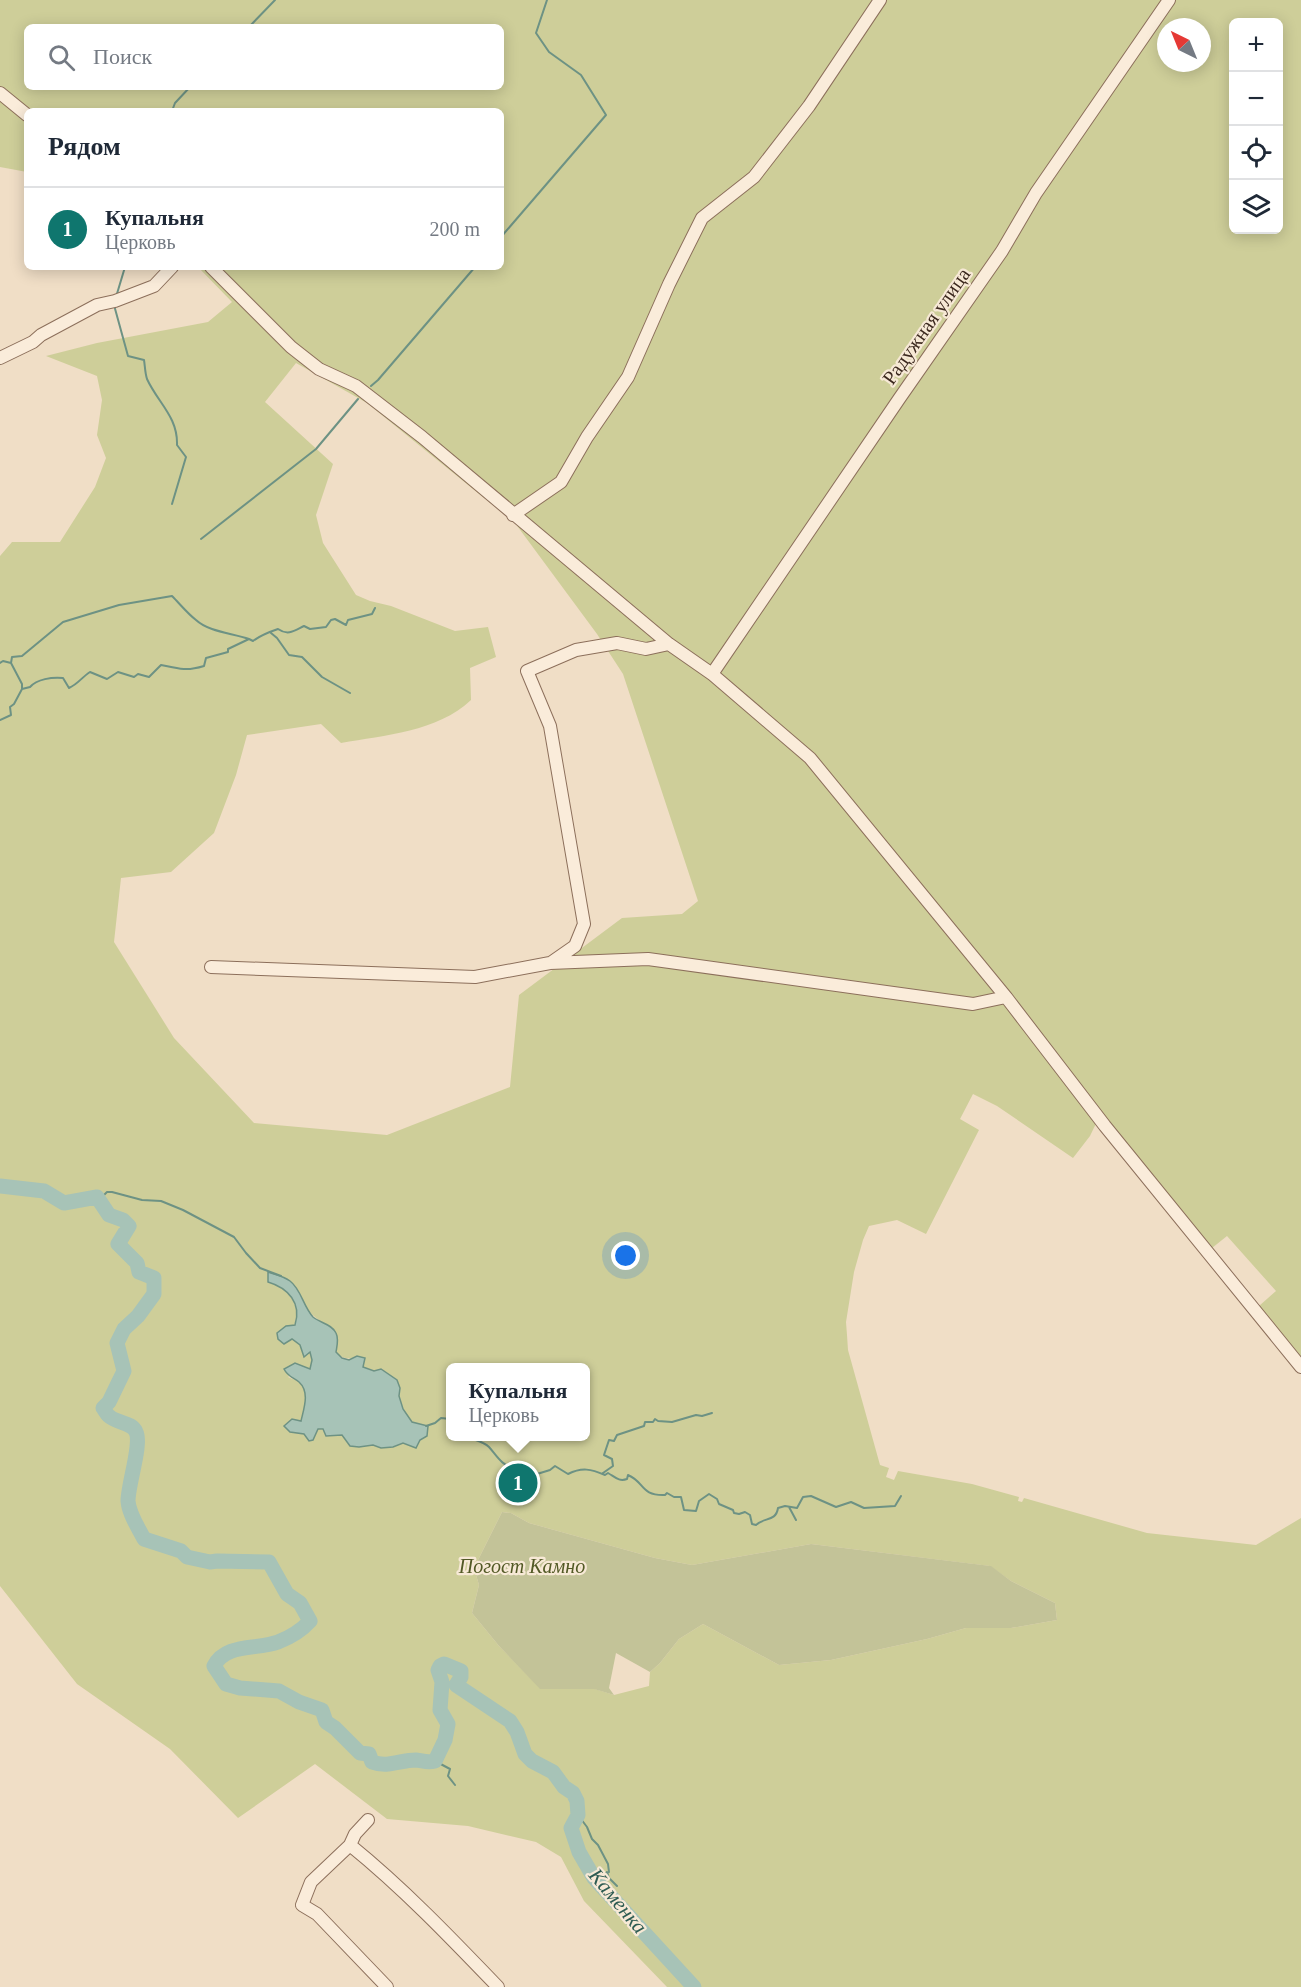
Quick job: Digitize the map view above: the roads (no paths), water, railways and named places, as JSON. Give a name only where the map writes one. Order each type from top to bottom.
[{"type":"street","points":[[513,515],[561,482],[586,437],[628,377],[669,284],[702,218],[754,177],[809,106],[880,0]]},
{"type":"street","name":"Радужная улица","points":[[712,674],[1002,251],[1036,193],[1169,0]]},
{"type":"street","points":[[0,93],[24,113]]},
{"type":"street","points":[[0,358],[97,305],[115,301],[154,286],[168,270]]},
{"type":"street","points":[[214,270],[291,347],[319,369],[356,386],[422,438],[669,644],[712,674],[810,758],[1006,997],[1105,1126],[1301,1367]]},
{"type":"street","points":[[550,963],[575,946],[584,924],[550,726],[527,671],[576,650],[617,643],[646,649],[669,644]]},
{"type":"street","points":[[211,967],[475,977],[550,963],[648,959],[973,1004],[1006,997]]},
{"type":"street","points":[[368,1820],[355,1834],[350,1845],[311,1882],[302,1905],[317,1914],[387,1987]]},
{"type":"street","points":[[350,1845],[438,1924],[498,1987]]},
{"type":"waterway","points":[[252,24],[275,0]]},
{"type":"waterway","points":[[504,234],[606,115],[581,75],[549,52],[536,33],[547,0]]},
{"type":"waterway","points":[[173,108],[187,90]]},
{"type":"waterway","points":[[116,297],[124,270]]},
{"type":"waterway","points":[[371,386],[472,270]]},
{"type":"waterway","points":[[114,305],[128,356],[144,360],[147,379],[171,418],[177,445],[186,457],[172,504]]},
{"type":"waterway","points":[[201,539],[316,449],[358,399]]},
{"type":"waterway","points":[[11,663],[12,657],[22,656],[63,622],[119,605],[172,596],[201,624],[214,630],[249,639]]},
{"type":"waterway","points":[[0,720],[11,715],[10,707],[22,689],[41,680],[63,678],[69,688],[90,672],[107,679],[118,672],[134,677],[138,674],[149,677],[161,665],[182,669],[197,668],[204,666],[206,658],[228,652],[228,649],[249,639],[253,641],[278,629],[288,632],[304,626],[310,629],[326,627],[331,620],[335,619],[346,625],[348,620],[372,614],[375,608]]},
{"type":"waterway","points":[[271,633],[289,655],[302,657],[322,677],[350,693]]},
{"type":"waterway","points":[[0,663],[3,661],[11,663],[22,684],[22,689]]},
{"type":"waterway","name":"Каменка","points":[[0,1186],[44,1191],[64,1203],[97,1197],[109,1215],[123,1220],[129,1226],[118,1244],[137,1263],[139,1272],[154,1278],[154,1294],[138,1316],[124,1329],[117,1343],[124,1371],[109,1402],[103,1408],[112,1418],[131,1426],[136,1432],[136,1455],[128,1501],[132,1516],[144,1539],[181,1551],[187,1557],[210,1562],[269,1562],[287,1594],[300,1603],[310,1621],[303,1628],[278,1642],[234,1650],[219,1659],[214,1666],[226,1684],[240,1688],[279,1691],[299,1702],[322,1710],[326,1722],[360,1753],[369,1754],[372,1762],[378,1764],[410,1760],[430,1762],[435,1761],[445,1740],[448,1724],[440,1710],[442,1682],[438,1670],[444,1664],[461,1671],[461,1677],[456,1685],[510,1721],[517,1732],[525,1754],[532,1761],[553,1772],[564,1787],[573,1793],[577,1801],[578,1815],[571,1828],[579,1852],[594,1878],[694,1987]]},
{"type":"waterway","points":[[97,1197],[112,1192],[142,1200],[161,1201],[183,1210],[234,1237],[260,1268],[281,1276]]},
{"type":"waterway","points":[[603,1473],[613,1466],[612,1459],[604,1455],[609,1440],[614,1441],[617,1435],[644,1426],[645,1422],[653,1422],[655,1419],[672,1422],[712,1413]]},
{"type":"waterway","points":[[426,1426],[441,1418],[446,1419]]},
{"type":"waterway","points":[[478,1441],[487,1445],[503,1463],[515,1469],[527,1466],[537,1474],[555,1466],[568,1474],[578,1470],[587,1470],[605,1475],[608,1473],[622,1480],[627,1479],[628,1475],[651,1493],[657,1495],[667,1493],[674,1497],[681,1497],[684,1510],[696,1511],[699,1501],[709,1494],[717,1499],[719,1504],[733,1510],[734,1513],[745,1512],[750,1515],[752,1524],[756,1525],[775,1515],[778,1508],[785,1506],[797,1508],[803,1497],[811,1496],[836,1507],[851,1502],[864,1508],[895,1506],[901,1496]]},
{"type":"waterway","points":[[512,1468],[515,1475],[513,1480],[517,1484],[514,1490]]},
{"type":"waterway","points":[[789,1507],[796,1520]]},
{"type":"waterway","points":[[435,1761],[450,1769],[448,1776],[455,1785]]},
{"type":"waterway","points":[[578,1815],[608,1864],[609,1872],[594,1878]]},
{"type":"waterway","points":[[607,1872],[609,1878],[617,1886]]},
{"type":"place","name":"Купальня","points":[[518,1483]]},
{"type":"park label","name":"Погост Камно","points":[[522,1566]]}]
